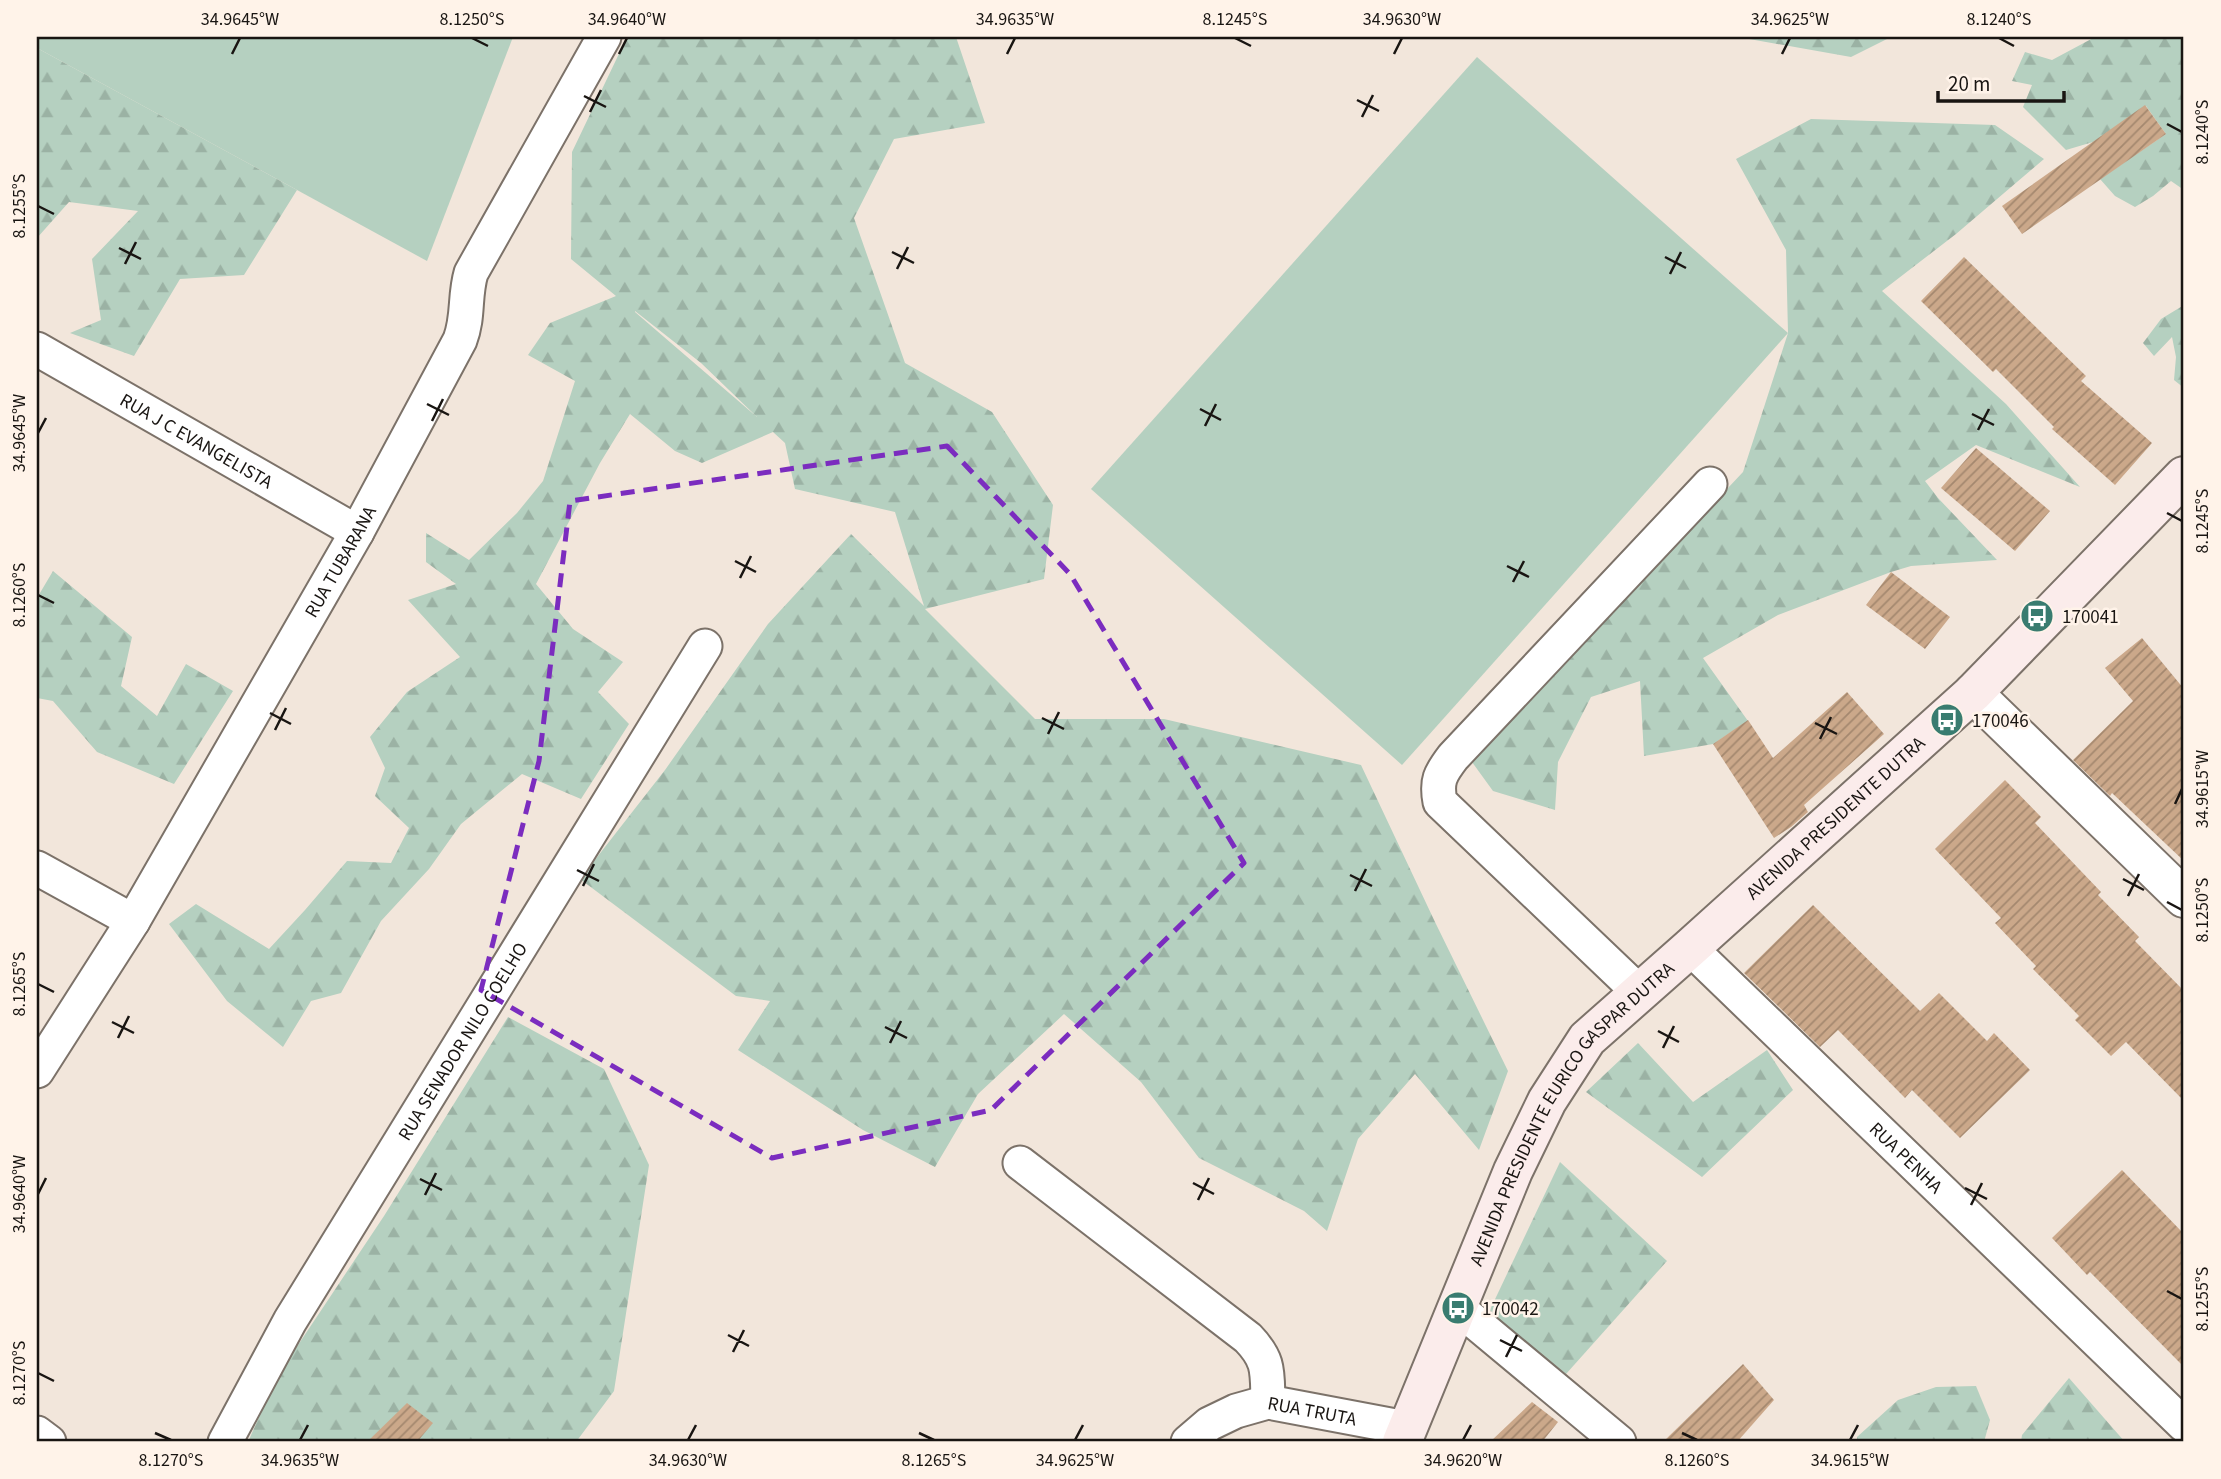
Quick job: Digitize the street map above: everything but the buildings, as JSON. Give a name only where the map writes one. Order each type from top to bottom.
[{"type":"main road","name":"AVENIDA PRESIDENTE DUTRA","points":[[1690,948],[1973,694],[2184,476]]},
{"type":"main road","name":"AVENIDA PRESIDENTE EURICO GASPAR DUTRA","points":[[1404,1435],[1513,1171],[1547,1101],[1587,1039],[1690,948]]},
{"type":"street","name":"RUA TUBARANA","points":[[37,1071],[132,921],[357,532],[460,340],[466,325],[467,288],[471,273],[604,37]]},
{"type":"street","name":"RUA J C EVANGELISTA","points":[[37,349],[357,532]]},
{"type":"street","points":[[1640,993],[1440,802],[1437,786],[1443,769],[1453,757],[1710,484]]},
{"type":"street","name":"RUA SENADOR NILO COELHO","points":[[225,1442],[290,1321],[705,646]]},
{"type":"street","points":[[1973,694],[2184,898]]},
{"type":"street","points":[[37,868],[132,921]]},
{"type":"street","name":"RUA PENHA","points":[[1690,948],[2184,1424]]},
{"type":"street","points":[[1020,1163],[1248,1338],[1262,1353],[1267,1370],[1268,1402]]},
{"type":"street","points":[[1458,1308],[1619,1442]]},
{"type":"street","name":"RUA TRUTA","points":[[1188,1442],[1209,1424],[1236,1411],[1268,1402],[1404,1435]]},
{"type":"street","points":[[37,1433],[49,1442]]},
{"type":"highlighted area","points":[[947,446],[1070,574],[1244,863],[991,1110],[772,1158],[481,990],[539,761],[570,501]]},
{"type":"green space","points":[[37,37],[513,37],[427,261],[37,48]]},
{"type":"green space","points":[[627,37],[956,37],[985,123],[894,139],[854,218],[905,363],[992,412],[1053,505],[1044,579],[925,609],[1035,719],[1164,719],[1361,765],[1508,1071],[1479,1150],[1415,1074],[1358,1139],[1327,1231],[1304,1211],[1199,1158],[1141,1082],[1064,1014],[978,1094],[935,1167],[863,1130],[738,1050],[770,1001],[736,996],[580,879],[665,770],[768,624],[851,534],[924,606],[895,512],[795,489],[785,443],[773,432],[702,463],[675,451],[630,414],[600,463],[536,584],[573,629],[623,662],[598,692],[629,724],[581,799],[522,774],[461,824],[429,869],[381,921],[341,993],[311,1001],[283,1047],[227,1001],[169,924],[196,904],[269,949],[347,861],[391,863],[409,828],[375,796],[385,768],[370,737],[407,692],[460,657],[408,600],[456,584],[426,562],[426,533],[469,560],[517,513],[543,481],[575,381],[528,355],[550,323],[616,296],[571,259],[572,152]],"holes":[[[635,311],[701,363],[757,417]]]},
{"type":"green space","points":[[1738,37],[1891,37],[1851,57]]},
{"type":"green space","points":[[2095,37],[2184,37],[2184,190],[2171,181],[2135,207],[2115,196],[2100,179],[2166,134],[2146,106],[2093,142],[2066,150],[2023,107],[2032,85],[2012,81],[2025,52],[2052,60]]},
{"type":"green space","points":[[37,48],[297,190],[244,275],[180,279],[134,356],[70,333],[101,320],[92,259],[138,211],[69,202],[37,238]]},
{"type":"green space","points":[[1477,57],[1788,333],[1402,765],[1091,489]]},
{"type":"green space","points":[[1811,119],[1995,125],[2044,159],[1956,234],[1882,291],[2006,404],[2080,487],[1976,445],[1925,481],[1997,560],[1911,566],[1891,572],[1778,615],[1703,658],[1748,721],[1713,744],[1644,756],[1640,681],[1591,697],[1558,762],[1555,810],[1493,791],[1464,751],[1617,606],[1743,472],[1788,333],[1786,250],[1736,159]]},
{"type":"green space","points":[[2184,305],[2184,388],[2174,380],[2176,357],[2172,337],[2154,356],[2143,343],[2161,319]]},
{"type":"green space","points":[[53,571],[132,637],[121,686],[157,716],[186,664],[233,691],[174,784],[97,752],[53,701],[37,698],[37,598]]},
{"type":"green space","points":[[508,1017],[604,1069],[649,1165],[614,1391],[576,1442],[248,1442],[276,1378],[384,1216]]},
{"type":"green space","points":[[1638,1043],[1693,1102],[1767,1050],[1793,1090],[1702,1177],[1586,1092]]},
{"type":"green space","points":[[1560,1162],[1667,1261],[1566,1374],[1489,1312]]},
{"type":"green space","points":[[2069,1378],[2125,1442],[2021,1442],[2022,1435]]},
{"type":"green space","points":[[1976,1386],[1990,1420],[1984,1442],[1857,1442],[1857,1437],[1898,1400],[1936,1387]]},
{"type":"place","name":"170041","points":[[2037,616]]},
{"type":"place","name":"170046","points":[[1947,720]]},
{"type":"place","name":"170042","points":[[1458,1308]]}]
